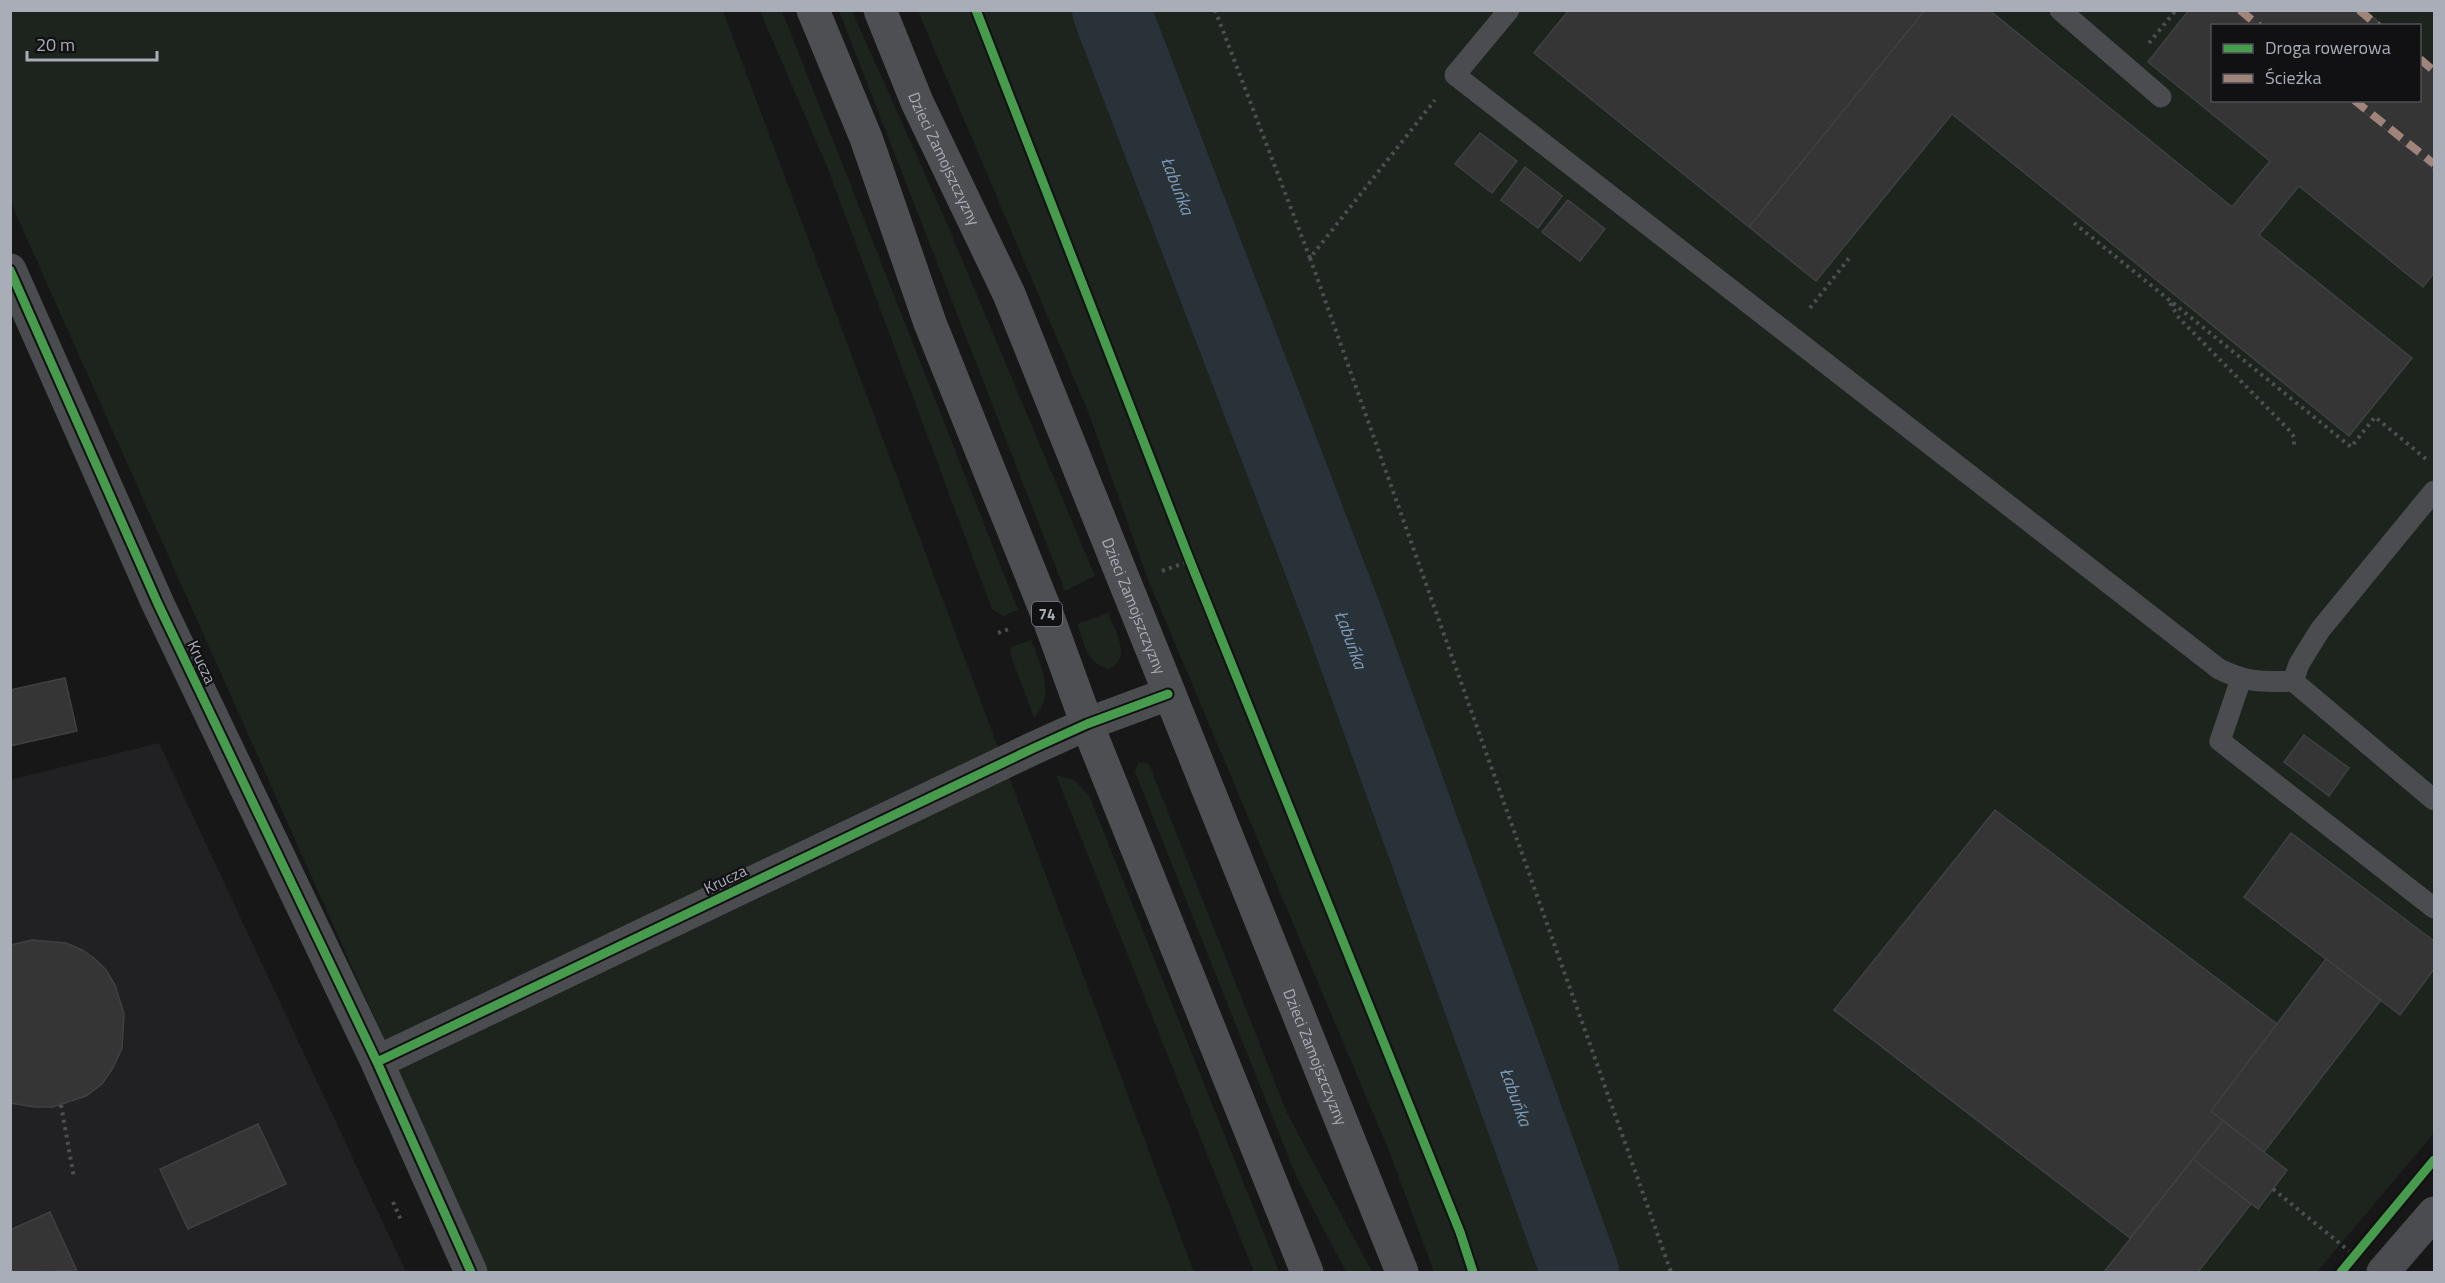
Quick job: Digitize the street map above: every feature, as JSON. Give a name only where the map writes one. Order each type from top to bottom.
[{"type":"main road","name":"74","points":[[813,10],[866,138],[930,323],[1307,1272]]},
{"type":"main road","name":"Dzieci Zamojszczyzny","points":[[880,10],[917,102],[1009,294],[1402,1272]]},
{"type":"street","name":"Krucza","points":[[10,270],[158,604],[376,1062],[471,1272]]},
{"type":"street","name":"Krucza","points":[[376,1062],[1088,724],[1168,694]]},
{"type":"street","points":[[2384,1272],[2434,1213]]},
{"type":"lane","points":[[1509,10],[1455,75],[2219,669],[2241,679],[2264,682],[2293,681],[2434,800]]},
{"type":"lane","points":[[2060,10],[2161,97]]},
{"type":"lane","points":[[2293,681],[2299,664],[2320,630],[2434,491]]},
{"type":"lane","points":[[2241,679],[2220,741],[2434,908]]},
{"type":"path","points":[[1215,10],[1310,258],[1671,1272]]},
{"type":"path","points":[[2128,69],[2176,10]]},
{"type":"path","points":[[1310,258],[1455,75]]},
{"type":"path","points":[[2074,223],[2350,447],[2375,417],[2434,466]]},
{"type":"path","points":[[1820,297],[1850,257]]},
{"type":"path","points":[[2167,299],[2180,318],[2289,430],[2294,437],[2294,448]]},
{"type":"path","points":[[1158,573],[1190,561]]},
{"type":"path","points":[[61,1105],[74,1178]]},
{"type":"path","points":[[2272,1189],[2355,1256]]},
{"type":"shaded area","points":[[10,11],[723,11],[1194,1272],[488,1272],[11,203]]},
{"type":"shaded area","points":[[760,11],[782,11],[1018,610],[1003,616],[992,609],[828,169]]},
{"type":"shaded area","points":[[839,11],[852,11],[945,219],[1095,576],[1065,591]]},
{"type":"shaded area","points":[[918,11],[2434,11],[2434,1133],[2317,1272],[1434,1272],[1389,1151],[1147,577],[1089,414]]},
{"type":"shaded area","points":[[1108,613],[1118,635],[1121,650],[1117,664],[1110,669],[1102,667],[1091,658],[1077,624]]},
{"type":"shaded area","points":[[1031,640],[1042,670],[1045,690],[1041,709],[1034,718],[1010,653],[1012,647]]},
{"type":"shaded area","points":[[159,743],[406,1272],[11,1272],[10,780]]},
{"type":"shaded area","points":[[1139,762],[1149,764],[1287,1113],[1372,1272],[1346,1272],[1296,1176],[1135,772]]},
{"type":"shaded area","points":[[1056,775],[1074,780],[1089,795],[1279,1272],[1254,1272]]},
{"type":"building","points":[[1569,10],[1925,10],[1749,227],[1534,53]]},
{"type":"building","points":[[1925,10],[1989,10],[2232,207],[2270,161],[2148,62],[2189,10],[2239,10],[2255,24],[2211,24],[2211,102],[2352,102],[2434,170],[2434,273],[2423,287],[2299,186],[2259,235],[2412,358],[2349,436],[1952,114],[1816,281],[1749,227]]},
{"type":"building","points":[[2239,10],[2365,10],[2381,24],[2255,24]]},
{"type":"building","points":[[2421,56],[2434,67],[2434,170],[2352,102],[2421,102]]},
{"type":"building","points":[[1480,133],[1517,161],[1492,193],[1455,164]]},
{"type":"building","points":[[1525,167],[1562,196],[1538,228],[1501,200]]},
{"type":"building","points":[[1568,200],[1605,229],[1580,261],[1542,232]]},
{"type":"building","points":[[65,678],[77,731],[10,746],[10,690]]},
{"type":"building","points":[[2304,735],[2349,768],[2329,796],[2284,762]]},
{"type":"building","points":[[1995,810],[2277,1024],[2211,1111],[2223,1121],[2130,1238],[1834,1010]]},
{"type":"building","points":[[2291,833],[2434,941],[2434,969],[2400,1015],[2244,897]]},
{"type":"building","points":[[32,940],[66,943],[94,958],[106,970],[115,985],[124,1014],[122,1048],[113,1068],[102,1084],[86,1096],[53,1107],[10,1103],[10,945]]},
{"type":"building","points":[[2326,959],[2381,1000],[2264,1152],[2211,1111]]},
{"type":"building","points":[[2223,1121],[2287,1170],[2258,1209],[2193,1159]]},
{"type":"building","points":[[258,1124],[286,1184],[188,1229],[160,1169]]},
{"type":"building","points":[[2193,1159],[2251,1204],[2198,1272],[2104,1272]]},
{"type":"building","points":[[50,1212],[77,1271],[10,1272],[10,1230]]},
{"type":"waterway","name":"Łabuńka","points":[[1111,10],[1346,624],[1580,1272]]},
{"type":"marked path","points":[[2240,10],[2257,24]]},
{"type":"marked path","points":[[2359,10],[2376,24]]},
{"type":"marked path","points":[[2421,60],[2434,71]]},
{"type":"marked path","points":[[2356,102],[2434,164]]},
{"type":"cycle path","points":[[976,10],[1190,561],[1460,1232],[1473,1272]]},
{"type":"cycle path","points":[[10,270],[158,604],[377,1062],[471,1272]]},
{"type":"cycle path","points":[[377,1062],[1034,748],[1087,724],[1168,694]]},
{"type":"cycle path","points":[[2341,1272],[2434,1160]]}]
